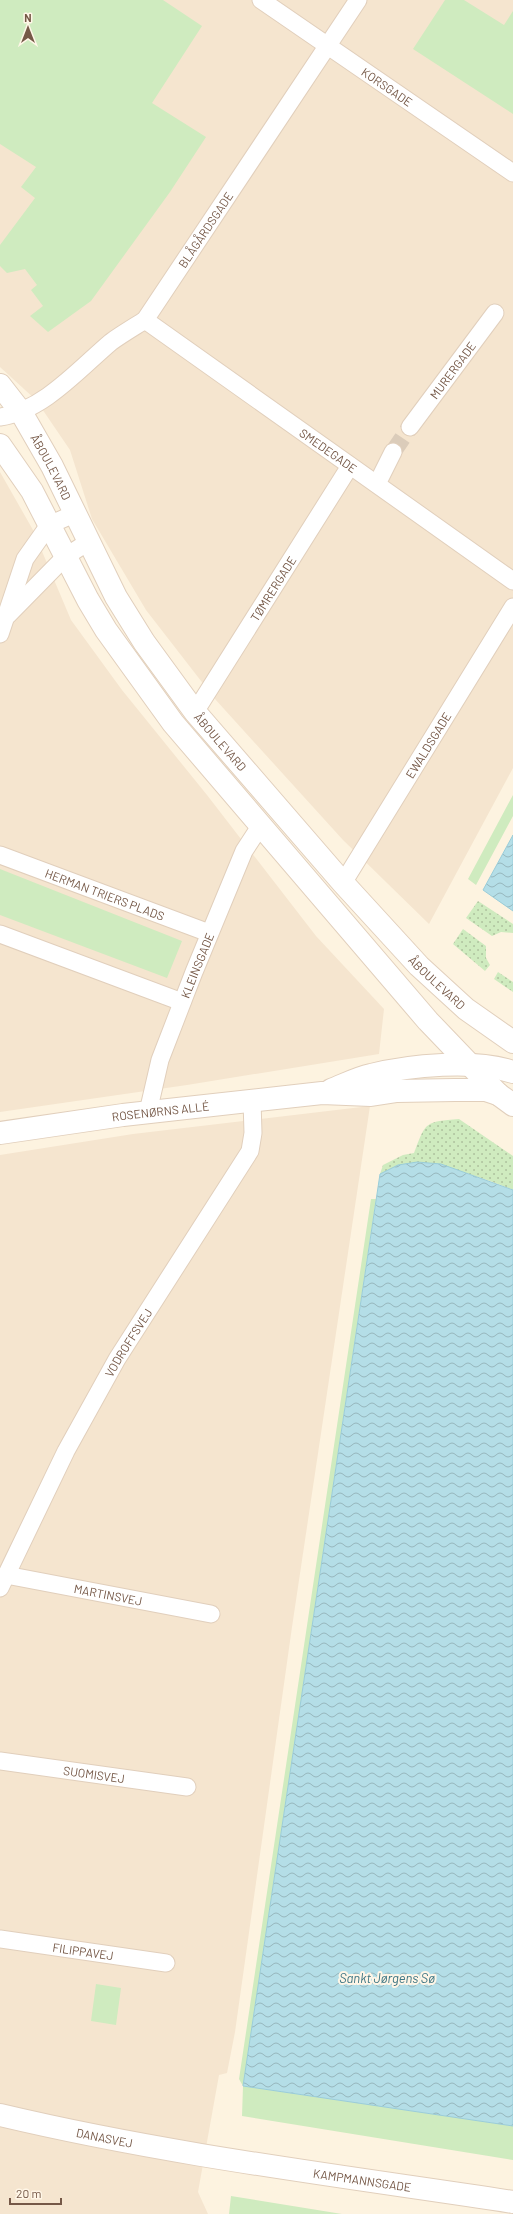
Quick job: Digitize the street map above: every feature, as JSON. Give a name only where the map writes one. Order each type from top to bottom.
[{"type":"street","name":"KORSGADE","points":[[261,0],[513,173]]},
{"type":"street","name":"BLÅGÅRDSGADE","points":[[10,415],[58,389],[113,341],[145,320],[358,0]]},
{"type":"street","name":"MURERGADE","points":[[410,427],[495,313]]},
{"type":"street","name":"SMEDEGADE","points":[[145,320],[513,580]]},
{"type":"street","name":"ÅBOULEVARD","points":[[0,385],[10,415],[52,466],[74,514],[116,597],[144,642],[195,712],[343,883],[419,966],[451,996],[513,1042]]},
{"type":"street","name":"ÅBOULEVARD","points":[[0,445],[32,491],[65,557],[102,624],[173,723],[428,1021],[468,1064],[506,1100]]},
{"type":"street","points":[[377,484],[393,452]]},
{"type":"street","name":"TØMRERGADE","points":[[195,712],[350,466]]},
{"type":"street","points":[[0,634],[8,615],[17,582],[26,559],[50,525],[74,514]]},
{"type":"street","points":[[8,615],[65,557],[88,542]]},
{"type":"street","name":"EWALDSGADE","points":[[343,883],[513,607]]},
{"type":"street","name":"KLEINSGADE","points":[[148,1112],[160,1060],[209,933],[244,851],[261,825]]},
{"type":"street","name":"HERMAN TRIERS PLADS","points":[[0,855],[209,933]]},
{"type":"street","points":[[0,934],[182,1002]]},
{"type":"street","name":"ROSENØRNS ALLÉ","points":[[322,1093],[374,1074],[468,1064],[492,1067],[513,1072]]},
{"type":"street","name":"ROSENØRNS ALLÉ","points":[[0,1133],[148,1112],[322,1093],[371,1095],[397,1091],[486,1090],[506,1100]]},
{"type":"street","name":"VODROFFSVEJ","points":[[3,1581],[66,1451],[117,1359],[250,1151],[253,1133],[252,1101]]},
{"type":"street","name":"MARTINSVEJ","points":[[3,1581],[210,1614]]},
{"type":"street","name":"SUOMISVEJ","points":[[0,1761],[187,1787]]},
{"type":"street","name":"FILIPPAVEJ","points":[[0,1940],[166,1963]]},
{"type":"street","name":"DANASVEJ","points":[[0,2115],[211,2156]]},
{"type":"street","name":"KAMPMANNSGADE","points":[[211,2156],[513,2202]]},
{"type":"shaded area","points":[[0,0],[513,0],[513,768],[429,924],[343,840],[215,699],[146,610],[92,519],[70,450],[36,400],[0,367]]},
{"type":"shaded area","points":[[0,472],[33,530],[71,620],[122,690],[207,795],[316,936],[384,1009],[379,1054],[187,1085],[0,1112]]},
{"type":"shaded area","points":[[370,1106],[292,1627],[235,2032],[227,2073],[219,2075],[198,2192],[208,2214],[0,2214],[0,1155],[133,1134]]},
{"type":"green space","points":[[0,0],[163,0],[202,26],[152,103],[206,137],[170,192],[91,301],[48,332],[30,316],[43,306],[31,290],[37,285],[25,269],[7,273],[0,266],[0,245],[35,198],[21,187],[36,167],[0,144]]},
{"type":"green space","points":[[445,0],[464,0],[504,25],[513,11],[513,114],[413,49]]},
{"type":"green space","points":[[513,795],[513,816],[476,885],[468,879]]},
{"type":"green space","points":[[0,869],[182,941],[167,978],[0,915]]},
{"type":"green space","points":[[478,901],[513,924],[513,933],[501,932],[492,936],[466,918]]},
{"type":"green space","points":[[463,929],[486,946],[486,958],[490,965],[485,971],[453,944]]},
{"type":"green space","points":[[498,972],[513,982],[513,992],[494,979]]},
{"type":"green space","points":[[459,1119],[513,1156],[513,1190],[447,1167],[426,1163],[405,1165],[393,1168],[380,1174],[383,1165],[403,1155],[414,1153],[421,1135],[428,1125],[439,1121]]},
{"type":"green space","points":[[371,1199],[376,1199],[243,2086],[239,2079]]},
{"type":"green space","points":[[96,1984],[121,1988],[116,2025],[91,2021]]},
{"type":"green space","points":[[243,2086],[513,2126],[513,2160],[242,2116]]},
{"type":"green space","points":[[231,2196],[342,2214],[229,2214]]},
{"type":"water","points":[[513,835],[513,911],[483,890]]},
{"type":"water","name":"Sankt Jørgens Sø","points":[[417,1162],[441,1164],[513,1190],[513,2126],[243,2086],[380,1174],[398,1165]]},
{"type":"tunnel","points":[[393,452],[410,427]]}]
